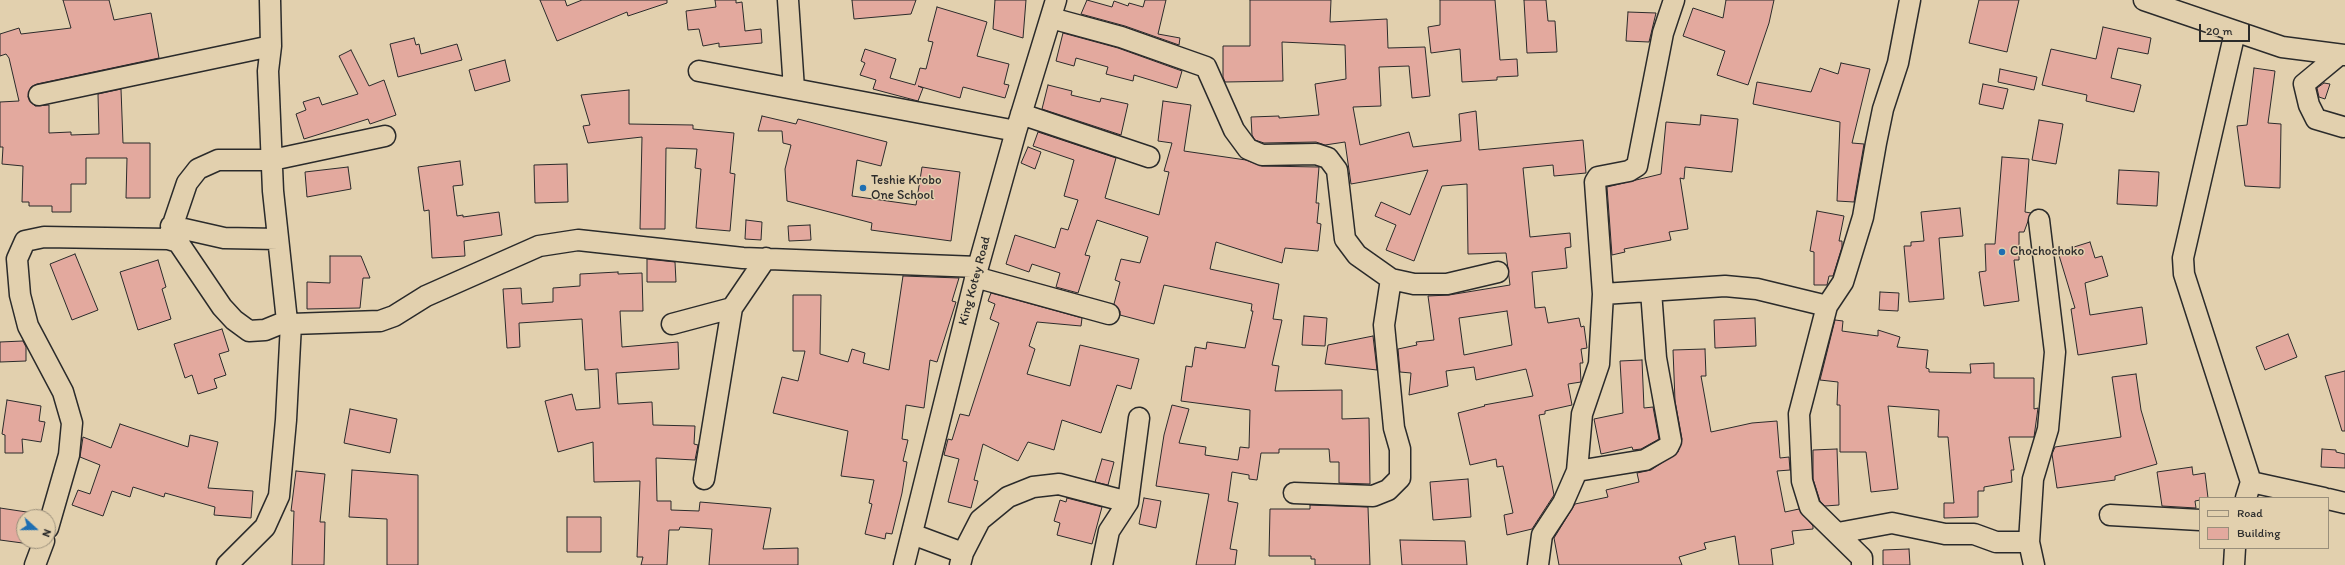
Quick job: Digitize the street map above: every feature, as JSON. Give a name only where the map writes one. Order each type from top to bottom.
[{"type":"street","points":[[227,565],[265,527],[279,496],[286,420],[289,323],[278,239],[272,160],[268,71],[271,46],[270,0]]},
{"type":"street","points":[[788,0],[794,89]]},
{"type":"street","points":[[1538,565],[1542,535],[1563,504],[1577,471],[1582,414],[1599,364],[1603,294],[1594,182],[1598,177],[1629,171],[1637,166],[1663,32],[1674,0]]},
{"type":"street","points":[[1862,565],[1862,558],[1810,507],[1802,481],[1798,414],[1827,306],[1843,282],[1863,217],[1877,136],[1883,109],[1898,63],[1910,0]]},
{"type":"street","points":[[2144,0],[2282,47],[2342,55]]},
{"type":"street","points":[[1053,9],[1121,37],[1206,67],[1234,130],[1248,149],[1262,155],[1316,154],[1328,158],[1337,170],[1345,239],[1357,255],[1391,279],[1414,284],[1447,284],[1498,272]]},
{"type":"street","name":"King Kotey Road","points":[[904,565],[977,272],[1053,9]]},
{"type":"street","points":[[2235,32],[2183,258],[2184,274],[2248,490],[2314,497]]},
{"type":"street","points":[[39,94],[271,46]]},
{"type":"street","points":[[2342,55],[2304,84],[2309,105],[2316,119],[2343,127]]},
{"type":"street","points":[[699,71],[794,89],[1019,123],[1149,157]]},
{"type":"street","points":[[170,233],[187,183],[198,169],[218,160],[272,160],[385,136]]},
{"type":"street","points":[[2034,565],[2029,542],[2033,478],[2048,429],[2055,352],[2039,220]]},
{"type":"street","points":[[170,233],[184,249],[222,306],[234,320],[250,331],[265,330],[289,323],[380,321],[394,316],[426,296],[539,246],[578,240],[743,258],[766,258],[977,272],[1109,314]]},
{"type":"street","points":[[53,509],[69,455],[72,422],[63,392],[28,326],[20,295],[17,259],[25,241],[44,237],[170,233],[224,238],[278,239]]},
{"type":"street","points":[[704,479],[732,308],[766,258]]},
{"type":"street","points":[[1294,493],[1374,496],[1388,490],[1400,478],[1400,449],[1394,428],[1384,325],[1391,279]]},
{"type":"street","points":[[1603,294],[1725,286],[1757,289],[1827,306]]},
{"type":"street","points":[[1577,471],[1644,460],[1668,447],[1671,441],[1656,358],[1651,291]]},
{"type":"street","points":[[672,324],[732,308]]},
{"type":"street","points":[[1102,565],[1109,531],[1128,502],[1139,418]]},
{"type":"street","points":[[912,534],[962,559],[980,520],[1008,497],[1033,487],[1059,484],[1128,502]]},
{"type":"street","points":[[2329,499],[2345,503]]},
{"type":"street","points":[[2110,515],[2199,520]]},
{"type":"street","points":[[1838,533],[1892,523],[1945,534],[1974,534],[1996,542],[2029,542]]},
{"type":"street","points":[[35,565],[41,549]]},
{"type":"street","points":[[2234,565],[2235,549]]},
{"type":"building","points":[[63,0],[109,0],[114,20],[151,13],[159,58],[37,84],[31,87],[28,97],[35,106],[49,105],[49,133],[71,132],[71,135],[99,134],[98,94],[121,89],[123,143],[150,143],[150,198],[126,198],[127,158],[86,158],[86,184],[71,184],[71,212],[52,212],[52,206],[29,206],[29,202],[22,202],[23,166],[2,164],[3,147],[0,147],[0,102],[19,101],[9,58],[6,54],[0,56],[0,34],[19,28],[21,34],[71,28]]},
{"type":"building","points":[[540,0],[565,0],[567,6],[582,0],[667,0],[667,3],[628,16],[627,12],[557,41]]},
{"type":"building","points":[[715,0],[736,0],[736,3],[742,2],[745,31],[761,29],[762,43],[719,47],[719,43],[703,46],[699,29],[688,30],[686,11],[716,7]]},
{"type":"building","points":[[852,0],[916,0],[911,14],[854,19]]},
{"type":"building","points":[[995,0],[1026,0],[1023,38],[993,29]]},
{"type":"building","points":[[1087,0],[1112,7],[1114,1],[1128,6],[1129,3],[1143,7],[1145,0],[1166,0],[1158,34],[1180,38],[1179,45],[1125,26],[1081,14]]},
{"type":"building","points":[[1250,0],[1331,0],[1330,22],[1387,19],[1388,48],[1425,47],[1430,96],[1412,98],[1409,66],[1379,67],[1381,106],[1353,107],[1360,145],[1409,132],[1413,147],[1461,141],[1459,114],[1476,111],[1479,150],[1583,140],[1586,173],[1554,176],[1553,165],[1523,168],[1530,237],[1570,233],[1571,247],[1565,248],[1567,268],[1532,272],[1535,308],[1545,307],[1548,323],[1579,318],[1581,327],[1584,326],[1587,348],[1581,349],[1583,363],[1580,363],[1581,382],[1568,384],[1572,405],[1545,411],[1545,414],[1539,415],[1554,495],[1532,529],[1507,535],[1504,515],[1513,513],[1503,466],[1497,467],[1496,459],[1470,465],[1458,413],[1485,406],[1484,405],[1533,396],[1526,369],[1476,380],[1474,367],[1446,371],[1448,386],[1409,395],[1411,373],[1400,372],[1398,349],[1417,345],[1416,342],[1434,340],[1428,296],[1449,295],[1510,285],[1506,253],[1468,254],[1467,184],[1442,186],[1414,261],[1386,250],[1396,225],[1375,216],[1381,202],[1410,215],[1428,170],[1351,184],[1345,142],[1325,145],[1316,142],[1264,143],[1255,140],[1252,135],[1251,117],[1279,116],[1279,118],[1319,115],[1315,84],[1346,79],[1345,45],[1282,42],[1283,81],[1225,82],[1223,77],[1223,46],[1250,46]],"holes":[[[1507,311],[1512,345],[1464,355],[1459,318]]]},
{"type":"building","points":[[1440,0],[1495,0],[1500,60],[1517,59],[1518,76],[1497,77],[1497,80],[1462,82],[1460,49],[1431,53],[1428,27],[1440,25]]},
{"type":"building","points":[[1524,0],[1546,0],[1548,21],[1555,21],[1557,52],[1527,53]]},
{"type":"building","points":[[1726,0],[1774,0],[1769,23],[1748,85],[1717,75],[1725,51],[1683,36],[1693,8],[1723,18]]},
{"type":"building","points":[[1979,0],[2019,0],[2007,52],[1969,43]]},
{"type":"building","points":[[937,7],[987,22],[977,56],[1009,64],[1004,84],[1009,85],[1005,98],[963,87],[960,98],[918,86],[923,88],[918,101],[873,89],[876,80],[860,75],[865,63],[861,61],[865,49],[896,59],[890,78],[915,85],[920,68],[926,69],[933,42],[928,41]]},
{"type":"building","points":[[1628,12],[1656,13],[1649,42],[1626,41]]},
{"type":"building","points":[[2103,27],[2151,38],[2148,54],[2118,48],[2111,78],[2141,85],[2134,112],[2086,101],[2087,95],[2042,85],[2051,49],[2096,59]]},
{"type":"building","points":[[1063,33],[1118,48],[1182,71],[1177,88],[1134,75],[1133,81],[1106,74],[1108,67],[1076,58],[1074,66],[1056,61]]},
{"type":"building","points":[[414,38],[416,45],[419,44],[421,54],[457,44],[462,60],[398,77],[390,44]]},
{"type":"building","points":[[351,50],[369,86],[384,80],[396,115],[370,124],[368,119],[304,139],[296,114],[306,110],[303,102],[319,97],[322,105],[358,94],[339,56]]},
{"type":"building","points":[[505,60],[510,81],[475,91],[469,70]]},
{"type":"building","points":[[1841,63],[1870,69],[1852,143],[1864,144],[1854,202],[1837,201],[1840,122],[1753,104],[1757,82],[1811,92],[1820,68],[1838,74]]},
{"type":"building","points":[[2254,68],[2275,71],[2268,123],[2281,124],[2280,188],[2245,186],[2237,126],[2247,125]]},
{"type":"building","points":[[2000,69],[2037,77],[2034,90],[1998,82]]},
{"type":"building","points":[[2324,83],[2330,84],[2325,99],[2319,97],[2317,88]]},
{"type":"building","points":[[1983,84],[2008,89],[2003,109],[1979,104]]},
{"type":"building","points":[[1048,85],[1072,91],[1071,95],[1100,102],[1101,98],[1128,104],[1121,135],[1042,109]]},
{"type":"building","points":[[629,90],[629,124],[693,125],[693,129],[734,133],[730,173],[735,174],[730,231],[696,228],[701,169],[695,168],[697,149],[666,148],[665,229],[640,229],[642,137],[588,143],[583,126],[590,125],[581,95]]},
{"type":"building","points":[[1163,101],[1191,105],[1184,151],[1246,160],[1262,166],[1319,167],[1316,203],[1319,203],[1317,223],[1321,224],[1318,251],[1285,248],[1282,263],[1216,242],[1210,269],[1279,284],[1273,319],[1282,320],[1272,365],[1279,366],[1275,391],[1342,390],[1342,419],[1369,418],[1370,484],[1339,483],[1339,462],[1330,462],[1329,449],[1279,449],[1279,453],[1261,453],[1257,480],[1249,479],[1249,475],[1232,472],[1228,501],[1238,503],[1230,549],[1237,550],[1235,565],[1196,565],[1209,494],[1156,486],[1164,435],[1172,405],[1189,409],[1179,443],[1206,447],[1205,455],[1238,460],[1240,447],[1249,448],[1250,410],[1181,401],[1186,366],[1192,367],[1195,347],[1206,349],[1207,342],[1245,348],[1253,311],[1251,311],[1252,304],[1164,285],[1154,324],[1120,315],[1120,311],[1114,304],[1120,282],[1115,280],[1121,259],[1140,263],[1148,237],[1097,220],[1085,255],[1090,256],[1078,293],[1056,287],[1060,273],[1032,264],[1029,272],[1006,264],[1015,235],[1055,248],[1061,228],[1068,230],[1078,200],[1064,196],[1074,160],[1033,146],[1038,132],[1116,158],[1105,198],[1159,215],[1169,172],[1164,171],[1172,143],[1158,141]]},
{"type":"building","points":[[1701,115],[1738,119],[1732,172],[1685,167],[1684,179],[1680,178],[1688,229],[1669,232],[1671,240],[1624,249],[1625,252],[1612,255],[1607,187],[1661,174],[1666,122],[1700,125]]},
{"type":"building","points":[[762,116],[796,124],[798,119],[887,142],[881,166],[857,160],[852,196],[916,205],[922,167],[960,172],[951,241],[871,230],[872,223],[787,201],[785,169],[791,145],[783,143],[782,131],[758,131]]},
{"type":"building","points":[[2039,120],[2063,124],[2056,164],[2032,160]]},
{"type":"building","points":[[1028,147],[1041,152],[1035,169],[1021,163]]},
{"type":"building","points":[[2002,157],[2029,159],[2025,212],[2031,213],[2024,232],[2019,232],[2019,260],[2014,260],[2019,301],[1984,306],[1979,272],[1986,271],[1985,244],[1995,244]]},
{"type":"building","points":[[460,161],[463,185],[453,186],[457,216],[463,215],[463,217],[499,212],[502,235],[464,241],[465,256],[432,258],[429,210],[424,211],[418,167]]},
{"type":"building","points":[[567,164],[568,202],[535,203],[534,165]]},
{"type":"building","points":[[348,167],[351,189],[307,197],[305,172]]},
{"type":"building","points":[[2119,170],[2159,172],[2157,206],[2117,204]]},
{"type":"building","points":[[1960,208],[1963,236],[1939,238],[1944,299],[1909,302],[1904,246],[1911,246],[1911,242],[1924,241],[1921,212]]},
{"type":"building","points":[[1817,211],[1844,216],[1839,241],[1842,241],[1842,247],[1833,276],[1829,276],[1827,285],[1814,285],[1814,252],[1810,251]]},
{"type":"building","points":[[746,220],[762,222],[761,240],[745,239]]},
{"type":"building","points":[[810,225],[811,240],[789,241],[788,226]]},
{"type":"building","points":[[2090,242],[2095,258],[2102,256],[2108,276],[2085,283],[2090,315],[2142,307],[2147,344],[2078,355],[2071,309],[2075,308],[2058,252]]},
{"type":"building","points":[[75,254],[98,310],[72,320],[50,264]]},
{"type":"building","points":[[330,256],[361,256],[370,278],[363,278],[360,308],[307,309],[307,282],[330,283]]},
{"type":"building","points":[[647,259],[675,262],[676,282],[647,282]]},
{"type":"building","points":[[158,260],[166,287],[162,289],[171,319],[138,330],[120,272]]},
{"type":"building","points":[[618,272],[618,274],[642,273],[643,311],[620,311],[622,347],[678,342],[679,369],[616,373],[618,404],[652,402],[653,425],[695,426],[694,444],[698,445],[695,460],[656,458],[657,501],[671,501],[671,510],[699,511],[700,502],[771,508],[763,549],[798,548],[798,565],[709,565],[712,529],[680,527],[679,530],[669,530],[667,565],[641,565],[643,557],[637,557],[640,481],[594,482],[593,442],[558,452],[545,401],[572,394],[576,410],[600,408],[598,369],[585,370],[582,319],[519,323],[520,347],[507,348],[503,289],[521,288],[522,304],[553,302],[553,288],[580,286],[580,274]]},
{"type":"building","points":[[903,276],[959,278],[952,301],[956,302],[937,362],[930,360],[924,408],[906,405],[902,439],[908,440],[903,461],[907,462],[902,493],[892,534],[886,533],[885,539],[865,534],[872,504],[869,503],[874,480],[841,476],[848,431],[773,413],[782,377],[798,381],[805,351],[793,351],[793,295],[821,295],[820,354],[848,362],[852,349],[865,353],[863,363],[889,370]]},
{"type":"building","points":[[1880,292],[1899,293],[1898,311],[1879,310]]},
{"type":"building","points":[[991,293],[1082,318],[1081,326],[1037,322],[1029,346],[1035,349],[1027,374],[1070,386],[1080,345],[1139,359],[1131,389],[1117,385],[1101,433],[1062,420],[1054,450],[1028,442],[1018,461],[983,444],[974,480],[978,481],[971,508],[948,502],[959,459],[944,455],[948,439],[952,440],[960,414],[969,416],[999,323],[990,319],[995,304],[988,301]]},
{"type":"building","points":[[1304,316],[1327,318],[1325,346],[1302,345]]},
{"type":"building","points":[[1755,318],[1756,346],[1715,348],[1714,320]]},
{"type":"building","points":[[1835,320],[1843,321],[1842,331],[1878,336],[1878,330],[1900,337],[1897,347],[1928,350],[1926,368],[1929,369],[1929,372],[1971,373],[1970,364],[1994,363],[1994,378],[2034,378],[2034,409],[2038,408],[2034,437],[2009,437],[2014,470],[2011,470],[2012,482],[1984,487],[1984,491],[1978,491],[1978,517],[1944,518],[1944,503],[1954,503],[1948,437],[1938,437],[1939,410],[1888,406],[1898,489],[1871,492],[1866,452],[1840,452],[1840,405],[1837,405],[1838,382],[1820,380]]},
{"type":"building","points":[[222,329],[229,351],[219,354],[226,375],[214,379],[217,388],[198,394],[192,375],[185,378],[174,344]]},
{"type":"building","points":[[2288,334],[2297,357],[2265,370],[2256,347]]},
{"type":"building","points":[[1373,336],[1377,370],[1325,364],[1328,345]]},
{"type":"building","points":[[23,341],[26,347],[26,361],[0,362],[0,342]]},
{"type":"building","points":[[1705,349],[1706,376],[1701,376],[1711,432],[1752,423],[1777,421],[1780,458],[1789,457],[1790,470],[1777,471],[1785,512],[1799,509],[1813,526],[1813,529],[1792,531],[1794,544],[1771,549],[1773,565],[1739,565],[1735,536],[1704,543],[1706,549],[1679,557],[1682,565],[1559,565],[1554,538],[1575,504],[1608,497],[1606,490],[1639,482],[1637,473],[1651,470],[1678,452],[1682,439],[1675,401],[1673,350]]},
{"type":"building","points":[[1642,360],[1644,408],[1653,407],[1659,439],[1641,449],[1633,450],[1632,447],[1601,454],[1594,419],[1623,413],[1620,361]]},
{"type":"building","points":[[2345,371],[2345,431],[2342,431],[2325,376]]},
{"type":"building","points":[[2136,374],[2141,410],[2157,464],[2115,476],[2115,480],[2057,488],[2052,454],[2055,447],[2121,437],[2112,377]]},
{"type":"building","points":[[7,400],[41,406],[39,421],[45,422],[41,442],[22,439],[23,453],[5,453],[5,435],[2,434]]},
{"type":"building","points":[[350,409],[397,419],[390,453],[344,443]]},
{"type":"building","points":[[120,424],[188,447],[190,435],[218,442],[208,488],[253,491],[251,518],[214,515],[215,507],[165,493],[164,497],[133,487],[130,497],[112,491],[103,516],[72,505],[78,490],[90,494],[100,465],[80,457],[83,437],[111,448]]},
{"type":"building","points":[[1837,449],[1839,505],[1825,506],[1820,501],[1813,479],[1813,450]]},
{"type":"building","points":[[2322,449],[2336,450],[2336,452],[2345,454],[2345,468],[2321,467]]},
{"type":"building","points":[[1102,459],[1114,462],[1108,485],[1095,482]]},
{"type":"building","points":[[2192,467],[2193,475],[2205,473],[2208,497],[2199,497],[2199,500],[2195,501],[2196,508],[2162,506],[2157,472]]},
{"type":"building","points":[[352,470],[418,475],[418,565],[387,565],[387,519],[349,517]]},
{"type":"building","points":[[296,471],[325,474],[320,522],[325,522],[324,565],[292,565],[294,511],[291,511]]},
{"type":"building","points":[[1468,479],[1471,517],[1433,520],[1430,482]]},
{"type":"building","points":[[1067,498],[1102,507],[1092,544],[1057,535],[1060,523],[1054,521],[1060,500],[1066,502]]},
{"type":"building","points":[[1144,498],[1161,501],[1156,528],[1139,524]]},
{"type":"building","points":[[1310,505],[1368,507],[1370,565],[1315,565],[1315,559],[1311,559],[1311,556],[1269,556],[1270,509],[1310,509]]},
{"type":"building","points":[[0,508],[16,510],[16,542],[0,540]]},
{"type":"building","points":[[567,517],[601,517],[601,552],[567,552]]},
{"type":"building","points":[[1400,540],[1465,541],[1467,565],[1402,565]]},
{"type":"building","points":[[1909,549],[1910,565],[1883,565],[1883,550]]},
{"type":"place","name":"Teshie Krobo One School","points":[[863,188]]},
{"type":"place","name":"Chochochoko","points":[[2002,252]]}]
